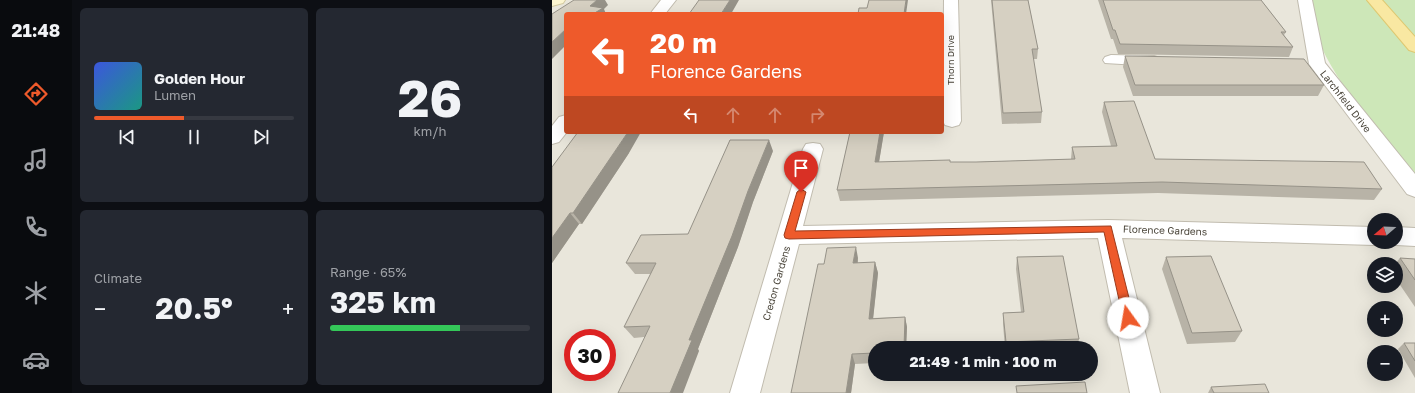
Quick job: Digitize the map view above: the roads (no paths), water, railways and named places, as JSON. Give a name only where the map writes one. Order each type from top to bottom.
[{"type":"main road","points":[[1374,0],[1415,47]]},
{"type":"street","points":[[552,2],[558,0]]},
{"type":"street","points":[[659,12],[669,0]]},
{"type":"street","name":"Thorn Drive","points":[[951,0],[952,121]]},
{"type":"street","name":"Larchfield Drive","points":[[1305,0],[1309,64],[1415,189]]},
{"type":"street","points":[[1111,60],[1167,61]]},
{"type":"street","points":[[552,138],[564,123]]},
{"type":"street","name":"Credon Gardens","points":[[745,393],[813,150]]},
{"type":"street","points":[[1108,228],[1145,393]]},
{"type":"street","name":"Florence Gardens","points":[[789,235],[1108,228],[1367,236]]},
{"type":"street","points":[[1403,236],[1415,237]]}]
